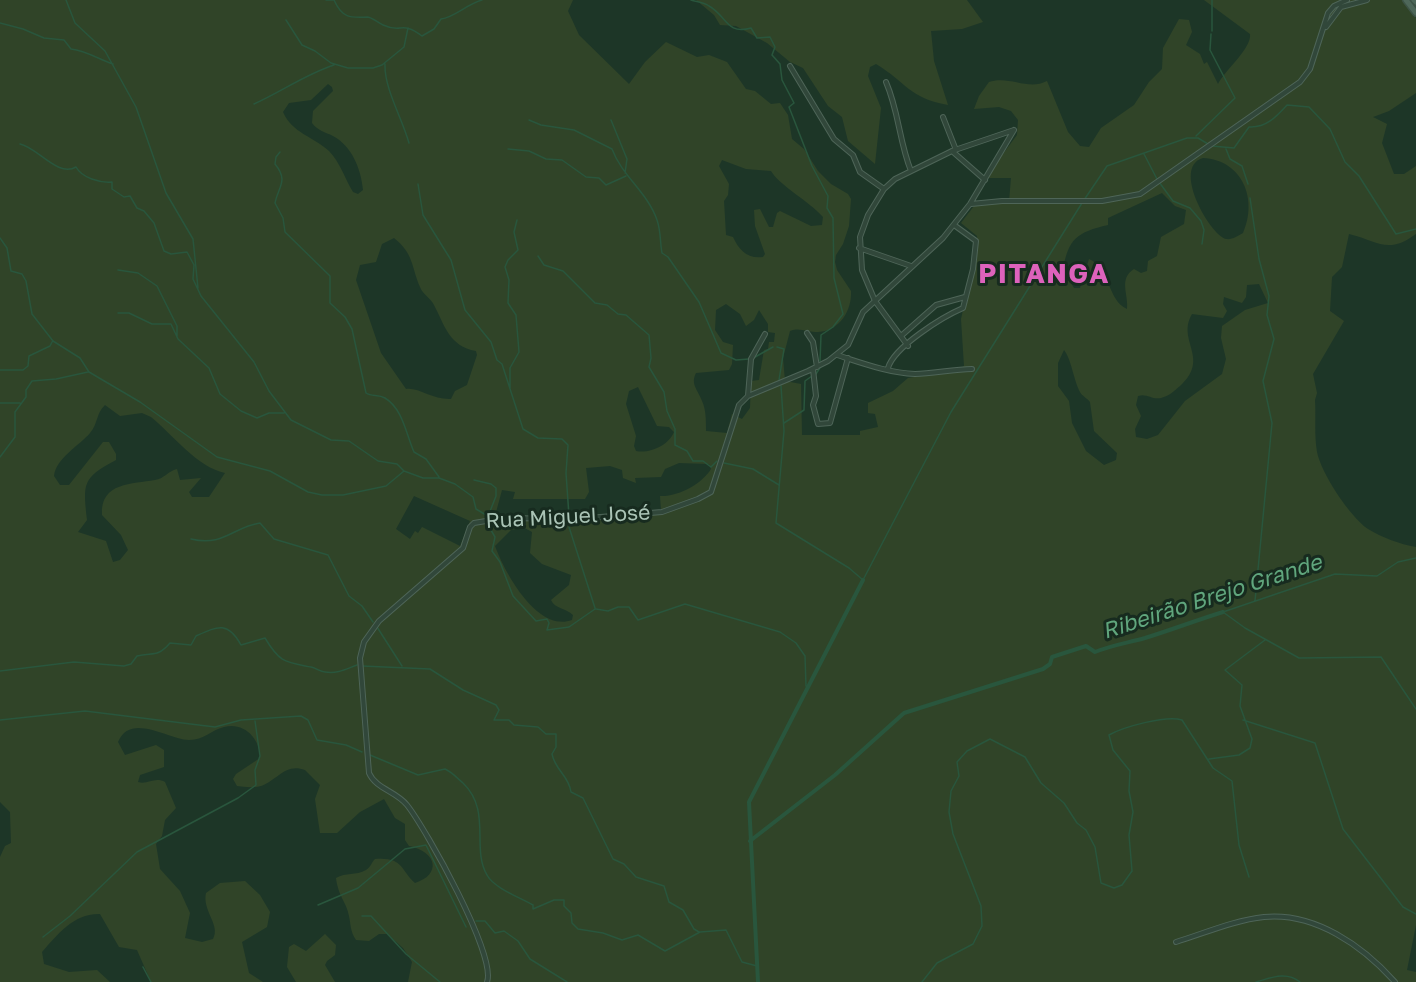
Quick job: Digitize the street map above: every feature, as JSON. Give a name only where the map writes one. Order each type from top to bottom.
[{"type":"main road","points":[[1406,0],[1416,13]]},
{"type":"street","points":[[970,204],[1002,201],[1102,201],[1140,194],[1300,82],[1310,69],[1328,13],[1334,6],[1347,0]]},
{"type":"street","points":[[1324,31],[1341,7],[1367,0]]},
{"type":"street","points":[[790,66],[834,139],[853,155],[860,172],[884,189]]},
{"type":"street","points":[[886,82],[897,108],[901,146],[911,171]]},
{"type":"street","points":[[943,117],[954,150],[985,180]]},
{"type":"street","points":[[765,334],[751,359],[748,396],[815,368],[848,345],[861,315],[875,301],[911,266],[928,253],[970,204],[1014,130],[954,150],[895,179],[884,189],[868,215],[860,237],[862,270],[875,301],[908,346]]},
{"type":"street","points":[[888,368],[893,357],[942,317],[963,308],[976,241],[953,225]]},
{"type":"street","points":[[860,248],[911,266]]},
{"type":"street","points":[[901,336],[936,305],[965,297]]},
{"type":"street","points":[[807,333],[813,342],[815,416],[818,424],[830,423],[848,358]]},
{"type":"street","points":[[836,355],[918,374],[944,369],[972,369]]},
{"type":"street","name":"Rua Miguel José","points":[[487,982],[489,974],[472,926],[458,893],[424,830],[405,803],[376,783],[369,773],[360,658],[364,642],[379,621],[463,548],[470,527],[474,523],[504,518],[576,519],[662,512],[711,492],[735,413],[748,396]]},
{"type":"street","points":[[1176,942],[1248,920],[1277,916],[1291,918],[1329,928],[1369,956],[1395,982]]},
{"type":"green space","points":[[0,0],[573,0],[568,11],[579,35],[629,84],[645,62],[666,42],[697,57],[709,55],[727,62],[746,89],[755,91],[771,104],[780,103],[788,115],[792,139],[804,149],[818,171],[831,184],[848,194],[851,199],[849,226],[835,262],[837,270],[851,291],[847,312],[838,324],[826,331],[790,331],[783,358],[785,381],[801,384],[802,435],[860,435],[860,431],[878,427],[875,414],[868,413],[868,403],[893,391],[908,378],[955,370],[964,366],[961,319],[978,245],[977,236],[961,223],[974,206],[1009,202],[1011,178],[985,178],[1017,135],[1018,120],[1011,111],[999,107],[974,109],[979,96],[989,82],[1004,80],[1040,84],[1047,81],[1068,132],[1080,146],[1089,147],[1101,128],[1134,105],[1149,82],[1162,69],[1163,48],[1179,19],[1189,20],[1192,32],[1186,45],[1200,54],[1204,64],[1207,62],[1218,84],[1247,46],[1250,34],[1204,0],[1403,0],[1416,18],[1416,93],[1389,111],[1373,117],[1387,124],[1382,143],[1394,174],[1404,174],[1416,166],[1416,234],[1398,244],[1390,245],[1349,234],[1342,267],[1332,277],[1330,311],[1344,321],[1313,374],[1317,393],[1315,400],[1317,452],[1330,482],[1353,515],[1368,529],[1391,540],[1416,547],[1416,925],[1407,970],[1416,972],[1416,982],[408,982],[412,962],[403,948],[387,934],[379,934],[369,941],[356,940],[336,878],[362,872],[369,868],[375,859],[384,859],[400,865],[415,883],[429,875],[433,864],[430,858],[419,849],[409,846],[405,840],[405,824],[395,818],[384,799],[360,812],[337,833],[320,833],[315,799],[320,785],[305,770],[298,768],[287,770],[261,786],[237,786],[233,779],[236,774],[260,758],[257,744],[250,733],[232,726],[219,728],[199,738],[189,740],[150,729],[131,729],[124,733],[118,742],[125,755],[156,745],[164,750],[164,767],[140,775],[138,782],[161,780],[165,782],[176,808],[165,820],[162,836],[156,844],[160,869],[180,891],[190,913],[185,938],[202,942],[213,939],[215,928],[205,900],[206,893],[220,883],[245,881],[260,895],[270,912],[267,927],[242,942],[249,973],[263,982],[151,982],[137,950],[119,947],[100,914],[74,921],[42,952],[44,964],[69,972],[97,970],[110,982],[0,982],[0,857],[5,846],[11,843],[10,812],[0,802]],"holes":[[[328,84],[332,87],[333,91],[313,111],[312,123],[319,130],[340,140],[350,152],[358,166],[363,190],[358,194],[353,192],[333,155],[292,125],[283,112],[289,103],[311,100]],[[1203,158],[1217,160],[1237,174],[1244,184],[1249,208],[1243,233],[1228,239],[1219,235],[1203,214],[1192,187],[1191,174],[1194,164]],[[722,160],[746,169],[771,171],[775,177],[823,217],[822,225],[811,226],[780,211],[777,213],[773,227],[769,227],[760,209],[754,210],[755,226],[765,254],[763,257],[752,257],[741,250],[733,237],[726,235],[724,201],[728,195],[729,184],[719,166]],[[1162,193],[1175,206],[1186,210],[1184,224],[1161,237],[1157,256],[1148,261],[1147,271],[1141,273],[1134,269],[1126,278],[1127,309],[1116,299],[1101,270],[1089,259],[1080,288],[1074,288],[1063,270],[1071,244],[1081,234],[1108,225],[1108,218]],[[394,238],[409,255],[421,290],[432,302],[449,334],[460,345],[476,351],[477,355],[467,385],[455,391],[451,399],[438,398],[406,389],[381,353],[356,280],[360,265],[376,262],[382,244]],[[1259,284],[1268,303],[1245,310],[1222,326],[1221,338],[1226,359],[1222,374],[1185,401],[1158,435],[1147,439],[1136,437],[1135,429],[1141,416],[1136,405],[1138,396],[1164,397],[1180,386],[1189,376],[1193,367],[1188,333],[1188,324],[1192,314],[1223,318],[1227,311],[1223,304],[1224,297],[1242,303],[1246,297],[1247,285]],[[726,304],[740,314],[746,326],[754,320],[759,310],[768,324],[768,332],[775,333],[774,342],[769,342],[768,349],[764,350],[759,380],[751,381],[750,408],[742,419],[732,414],[727,433],[706,431],[704,408],[694,380],[696,373],[729,370],[732,364],[733,345],[723,342],[715,330],[716,310]],[[1064,350],[1069,358],[1080,392],[1090,402],[1094,431],[1117,453],[1116,460],[1104,465],[1086,451],[1072,423],[1069,401],[1058,386],[1058,363]],[[638,387],[657,426],[669,427],[674,432],[663,445],[641,452],[636,451],[634,446],[636,436],[626,404],[629,391]],[[105,405],[120,416],[142,413],[151,417],[195,457],[215,470],[225,473],[209,497],[192,497],[189,492],[201,478],[180,480],[177,469],[158,479],[128,484],[112,490],[106,496],[102,515],[121,535],[128,550],[120,560],[113,562],[106,541],[78,532],[87,520],[85,498],[87,483],[97,472],[116,460],[116,454],[109,442],[103,442],[69,485],[60,485],[54,476],[63,458],[93,430],[100,411]],[[679,463],[709,464],[711,469],[702,480],[689,488],[667,496],[660,496],[661,510],[547,518],[495,516],[502,490],[515,492],[513,499],[585,499],[589,492],[586,468],[610,466],[622,470],[623,478],[636,483],[635,478],[661,477],[665,469]],[[414,496],[470,521],[460,546],[422,527],[418,533],[415,531],[410,539],[396,529]],[[523,527],[532,532],[530,553],[542,564],[571,575],[569,585],[551,600],[555,605],[573,615],[572,620],[559,622],[535,609],[514,584],[495,546],[511,530]]]},
{"type":"green space","points":[[696,0],[967,0],[983,22],[962,29],[931,31],[934,61],[948,105],[916,94],[876,64],[870,67],[868,76],[881,108],[875,164],[848,141],[842,117],[828,106],[803,68],[790,62],[767,43],[736,26],[720,25],[714,15]]},
{"type":"green space","points":[[325,934],[336,945],[335,955],[325,965],[335,982],[296,982],[287,967],[289,947],[294,944],[306,951]]},
{"type":"waterway","points":[[66,0],[75,23],[105,51],[136,107],[166,193],[193,239],[198,288]]},
{"type":"waterway","points":[[326,0],[334,0],[343,14],[347,16],[369,17],[389,27],[410,29],[422,36],[434,29],[441,19],[482,0]]},
{"type":"waterway","points":[[691,0],[715,10],[731,27],[751,28],[757,38],[770,37],[775,47],[772,55],[780,64],[782,80],[794,103],[789,107],[812,166],[828,196],[827,208],[833,218],[834,278],[843,314],[833,327],[821,335],[820,361]]},
{"type":"waterway","points":[[1212,0],[1212,31]]},
{"type":"waterway","points":[[286,20],[302,45],[331,63],[348,68],[373,68],[382,65],[404,47],[408,28]]},
{"type":"waterway","points":[[0,23],[44,38],[64,40],[71,49],[113,64]]},
{"type":"waterway","points":[[1196,136],[1235,98],[1210,50],[1211,34]]},
{"type":"waterway","points":[[385,64],[390,93],[409,143]]},
{"type":"waterway","points":[[254,104],[313,73],[334,65]]},
{"type":"waterway","points":[[1212,146],[1234,148],[1249,127],[1266,124],[1287,105],[1309,107],[1330,129],[1345,162],[1359,176],[1396,234],[1416,229]]},
{"type":"waterway","points":[[529,120],[541,125],[574,130],[612,149],[622,168],[653,210],[659,228],[662,253],[668,257],[699,302],[721,353],[736,360],[749,359]]},
{"type":"waterway","points":[[611,120],[627,159],[625,173]]},
{"type":"waterway","points":[[1084,200],[1107,166],[1187,138],[1198,138],[1208,144]]},
{"type":"waterway","points":[[20,144],[62,168],[76,167],[82,174],[92,179],[112,182],[112,189],[124,197],[130,196],[137,208],[144,211],[154,223],[164,251],[171,254],[187,252],[194,265],[193,279],[201,296],[254,362],[269,391],[291,420],[331,440],[349,441],[378,461],[397,464],[404,471],[423,478],[439,478],[455,484],[473,497],[476,509],[486,515]]},
{"type":"waterway","points":[[508,149],[529,151],[546,159],[562,160],[586,177],[599,178],[606,185],[626,176]]},
{"type":"waterway","points":[[1226,149],[1230,159],[1242,166],[1248,184]]},
{"type":"waterway","points":[[280,152],[275,164],[282,180],[275,203],[283,218],[285,232],[330,276],[330,303],[345,317],[352,329],[366,393],[385,398],[391,403],[400,415],[414,452],[426,459],[439,477]]},
{"type":"waterway","points":[[1144,154],[1158,181]]},
{"type":"waterway","points":[[1159,182],[1173,201],[1190,208],[1201,221],[1204,230],[1202,244]]},
{"type":"waterway","points":[[418,184],[423,215],[451,260],[465,310],[491,342],[497,360],[502,364],[523,429],[538,438],[562,439],[568,445],[566,473],[569,516]]},
{"type":"waterway","points":[[1250,198],[1259,259],[1269,296],[1267,315],[1274,339],[1263,381],[1272,423],[1255,601]]},
{"type":"waterway","points":[[781,386],[784,431],[776,523],[849,568],[863,580],[951,412],[1082,203]]},
{"type":"waterway","points":[[510,388],[510,368],[519,352],[516,315],[508,303],[509,280],[505,267],[508,260],[518,250],[514,232],[517,220]]},
{"type":"waterway","points":[[0,238],[7,248],[11,271],[22,274],[26,281],[32,314],[53,341],[80,358],[89,372],[140,402],[217,457],[270,471],[308,492],[322,495],[343,495],[386,486],[404,471]]},
{"type":"waterway","points":[[538,256],[544,265],[563,271],[595,303],[607,305],[618,314],[626,315],[649,335],[651,358],[649,367],[664,392],[667,411],[675,429],[675,445],[687,451],[693,461],[703,461],[711,467],[717,461]]},
{"type":"waterway","points":[[118,270],[138,273],[157,286],[177,326],[177,336]]},
{"type":"waterway","points":[[118,313],[129,313],[152,324],[171,324],[178,339],[209,368],[220,394],[241,411],[257,418],[269,413],[284,413]]},
{"type":"waterway","points":[[0,370],[23,370],[28,366],[29,356],[50,346],[52,342]]},
{"type":"waterway","points":[[755,357],[773,347]]},
{"type":"waterway","points":[[777,347],[784,349],[779,380]]},
{"type":"waterway","points":[[816,374],[821,366]]},
{"type":"waterway","points":[[0,457],[15,437],[15,412],[26,397],[26,390],[32,381],[56,379],[88,372]]},
{"type":"waterway","points":[[784,423],[804,410],[805,381],[812,376]]},
{"type":"waterway","points":[[0,403],[20,403]]},
{"type":"waterway","points":[[724,463],[753,469],[779,485]]},
{"type":"waterway","points":[[474,480],[491,484],[496,488],[496,496],[487,519]]},
{"type":"waterway","points":[[191,539],[202,541],[220,539],[260,523],[274,539],[328,555],[349,596],[362,606],[373,622]]},
{"type":"waterway","points":[[488,525],[495,537],[492,551],[500,562],[513,596],[536,621],[547,619],[549,623],[547,630],[569,627],[595,609]]},
{"type":"waterway","points":[[569,527],[595,608]]},
{"type":"waterway","name":"Ribeirão Brejo Grande","points":[[1223,612],[1335,574],[1377,576],[1398,562],[1416,558]]},
{"type":"waterway","points":[[758,982],[749,802],[863,580]]},
{"type":"waterway","points":[[596,609],[608,611],[618,607],[629,607],[638,620],[685,604],[780,632],[796,643],[805,656],[806,686],[808,687]]},
{"type":"waterway","points":[[1223,612],[1245,628],[1299,658],[1381,657],[1416,709]]},
{"type":"waterway","name":"Ribeirão Brejo Grande","points":[[750,841],[835,775],[904,713],[1043,669],[1050,664],[1052,657],[1086,646],[1095,652],[1223,612]]},
{"type":"waterway","points":[[377,627],[402,666]]},
{"type":"waterway","points":[[0,671],[74,662],[124,666],[131,664],[137,656],[158,653],[170,643],[191,645],[196,636],[216,628],[232,632],[241,645],[265,638],[279,657],[284,660],[321,671],[338,672],[357,665]]},
{"type":"waterway","points":[[1209,759],[1239,755],[1250,748],[1252,739],[1240,706],[1242,685],[1225,670],[1265,640]]},
{"type":"waterway","points":[[362,666],[430,669],[463,690],[496,705],[499,710],[494,720],[509,720],[514,725],[538,727],[546,734],[556,734],[556,747],[552,754],[554,760],[568,782],[571,792],[583,798],[613,859],[624,864],[636,877],[664,886],[669,902],[683,910],[694,929],[699,932]]},
{"type":"waterway","points":[[0,720],[85,711],[215,727],[241,720],[301,716],[308,720],[317,740],[346,745],[362,752]]},
{"type":"waterway","points":[[922,982],[937,963],[973,944],[982,926],[981,906],[953,834],[949,812],[951,791],[959,776],[957,762],[967,751],[990,739],[1025,757],[1041,783],[1064,803],[1077,823],[1086,830],[1095,847],[1101,883],[1114,888],[1122,885],[1132,871],[1129,835],[1133,812],[1129,791],[1130,771],[1113,750],[1109,735],[1145,723],[1166,719],[1182,720],[1213,768],[1232,781],[1239,845],[1249,877]]},
{"type":"waterway","points":[[1243,720],[1315,743],[1343,829],[1403,907],[1416,914]]},
{"type":"waterway","points":[[43,937],[70,916],[137,852],[238,798],[256,785],[255,770],[260,756],[255,721]]},
{"type":"waterway","points":[[370,755],[418,775],[445,769],[463,783],[477,805],[481,853],[487,875],[501,888],[533,905],[533,909],[554,900],[564,900],[564,906],[571,913],[572,923],[578,929],[603,933],[622,940],[638,935],[665,951],[700,932],[726,930],[742,962],[757,966]]},
{"type":"waterway","points":[[318,905],[358,888],[405,849],[426,845],[466,927]]},
{"type":"waterway","points":[[362,916],[371,916],[406,954],[440,982]]},
{"type":"waterway","points":[[476,921],[485,921],[495,933],[504,931],[518,941],[530,959],[567,982]]},
{"type":"waterway","points":[[143,967],[151,982]]},
{"type":"waterway","points":[[1256,982],[1284,976],[1300,982]]},
{"type":"district","name":"PITANGA","points":[[1044,274]]}]
